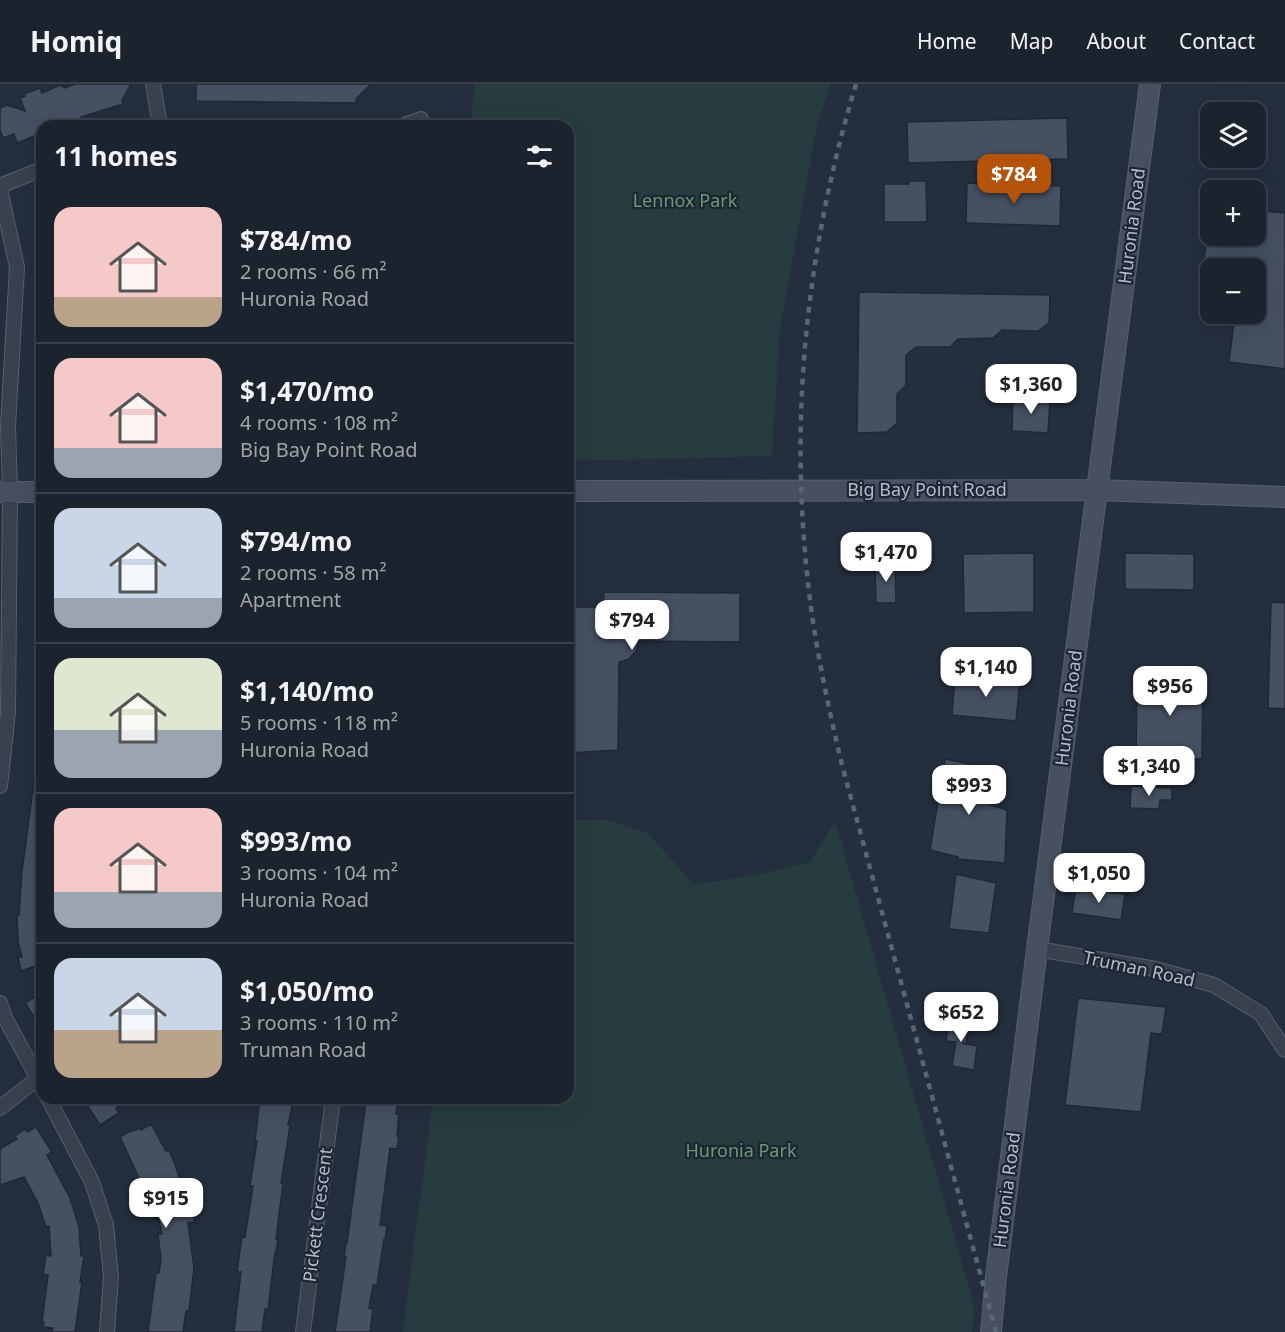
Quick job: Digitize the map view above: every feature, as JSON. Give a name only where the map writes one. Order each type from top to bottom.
[{"type":"main road","name":"Huronia Road","points":[[991,1332],[1037,949],[1150,84]]},
{"type":"main road","name":"Big Bay Point Road","points":[[574,491],[1097,490],[1285,497]]},
{"type":"main road","points":[[5,492],[36,492]]},
{"type":"street","points":[[153,84],[159,120]]},
{"type":"street","points":[[416,120],[421,118]]},
{"type":"street","points":[[0,786],[8,712],[5,492],[17,267],[0,188],[36,172]]},
{"type":"street","name":"Truman Road","points":[[1037,949],[1156,969],[1214,985],[1261,1014],[1285,1050]]},
{"type":"street","points":[[0,1003],[5,1018],[36,1071]]},
{"type":"street","points":[[0,1108],[36,1083]]},
{"type":"street","points":[[51,1104],[92,1182],[106,1225],[111,1277],[107,1332]]},
{"type":"street","name":"Pickett Crescent","points":[[303,1332],[332,1104]]},
{"type":"green space","name":"Lennox Park","points":[[475,84],[831,84],[817,125],[780,329],[772,456],[574,461],[574,120],[471,120]]},
{"type":"green space","name":"Huronia Park","points":[[574,820],[607,820],[649,834],[694,885],[757,875],[810,862],[835,821],[975,1309],[972,1332],[403,1332],[432,1104],[574,1104]]},
{"type":"building","points":[[75,84],[131,84],[122,100],[123,104],[76,120],[36,120],[36,135],[17,143],[14,134],[3,138],[0,130],[0,108],[7,105],[25,111],[20,98],[25,96],[24,94],[40,88],[42,93],[60,85],[65,88]]},
{"type":"building","points":[[196,84],[371,84],[356,99],[356,103],[196,101]]},
{"type":"building","points":[[1067,118],[1068,159],[908,163],[907,122]]},
{"type":"building","points":[[909,181],[926,181],[927,222],[884,222],[884,184],[909,184]]},
{"type":"building","points":[[967,183],[1061,186],[1060,226],[966,223]]},
{"type":"building","points":[[1266,211],[1285,213],[1285,369],[1229,362],[1234,324],[1266,324],[1266,258],[1204,258],[1206,246],[1266,246]]},
{"type":"building","points":[[859,292],[1050,295],[1049,323],[1038,331],[1002,330],[993,338],[958,339],[950,347],[916,347],[906,355],[906,385],[897,394],[897,423],[887,432],[857,433]]},
{"type":"building","points":[[1013,397],[1050,400],[1048,433],[1012,431]]},
{"type":"building","points":[[1034,553],[1034,612],[964,613],[963,554]]},
{"type":"building","points":[[1125,553],[1194,554],[1194,590],[1125,589]]},
{"type":"building","points":[[895,562],[896,603],[876,603],[875,563]]},
{"type":"building","points":[[604,592],[740,593],[740,642],[639,641],[636,651],[629,659],[619,662],[618,750],[574,753],[574,607],[603,607]]},
{"type":"building","points":[[1271,602],[1285,603],[1285,709],[1268,708]]},
{"type":"building","points":[[955,675],[1020,680],[1016,721],[952,715]]},
{"type":"building","points":[[1137,675],[1203,676],[1202,759],[1136,758]]},
{"type":"building","points":[[945,759],[991,768],[990,805],[1007,810],[1005,863],[957,859],[958,857],[930,850]]},
{"type":"building","points":[[36,774],[36,966],[21,971],[18,957],[22,957],[18,942],[17,915],[19,915],[22,871]]},
{"type":"building","points":[[1131,786],[1172,788],[1172,800],[1160,800],[1159,809],[1130,808]]},
{"type":"building","points":[[956,874],[996,883],[989,933],[949,929]]},
{"type":"building","points":[[1079,889],[1125,894],[1121,920],[1072,913],[1075,892]]},
{"type":"building","points":[[36,996],[36,1020],[25,1003]]},
{"type":"building","points":[[1078,998],[1166,1007],[1162,1034],[1151,1033],[1141,1112],[1065,1105]]},
{"type":"building","points":[[950,1015],[970,1019],[966,1044],[977,1046],[974,1070],[952,1066],[956,1042],[946,1041]]},
{"type":"building","points":[[122,1104],[116,1108],[119,1113],[100,1125],[87,1105]]},
{"type":"building","points":[[259,1104],[293,1104],[281,1183],[283,1183],[276,1239],[278,1239],[268,1310],[265,1309],[262,1332],[234,1332],[241,1272],[237,1272],[253,1186],[250,1186],[257,1141],[255,1141]]},
{"type":"building","points":[[366,1104],[397,1104],[396,1114],[399,1114],[397,1136],[399,1136],[397,1149],[390,1148],[380,1225],[387,1226],[377,1285],[373,1285],[369,1308],[373,1309],[370,1332],[335,1332]]},
{"type":"building","points":[[151,1124],[166,1151],[169,1150],[195,1222],[188,1223],[194,1268],[189,1311],[186,1311],[183,1332],[148,1332],[156,1273],[159,1273],[161,1259],[158,1234],[162,1234],[153,1194],[146,1197],[120,1137],[132,1130],[140,1128],[141,1130]]},
{"type":"building","points":[[36,1127],[52,1152],[47,1155],[70,1198],[79,1227],[81,1256],[84,1256],[75,1332],[52,1332],[53,1328],[43,1327],[48,1275],[43,1274],[46,1255],[51,1256],[49,1226],[46,1227],[38,1203],[24,1177],[0,1185],[0,1149],[17,1139],[15,1136],[25,1129],[27,1132]]},
{"type":"railway","points":[[856,84],[838,148],[824,212],[813,276],[806,340],[801,404],[801,469],[810,600],[816,641],[842,765],[996,1332]]}]
